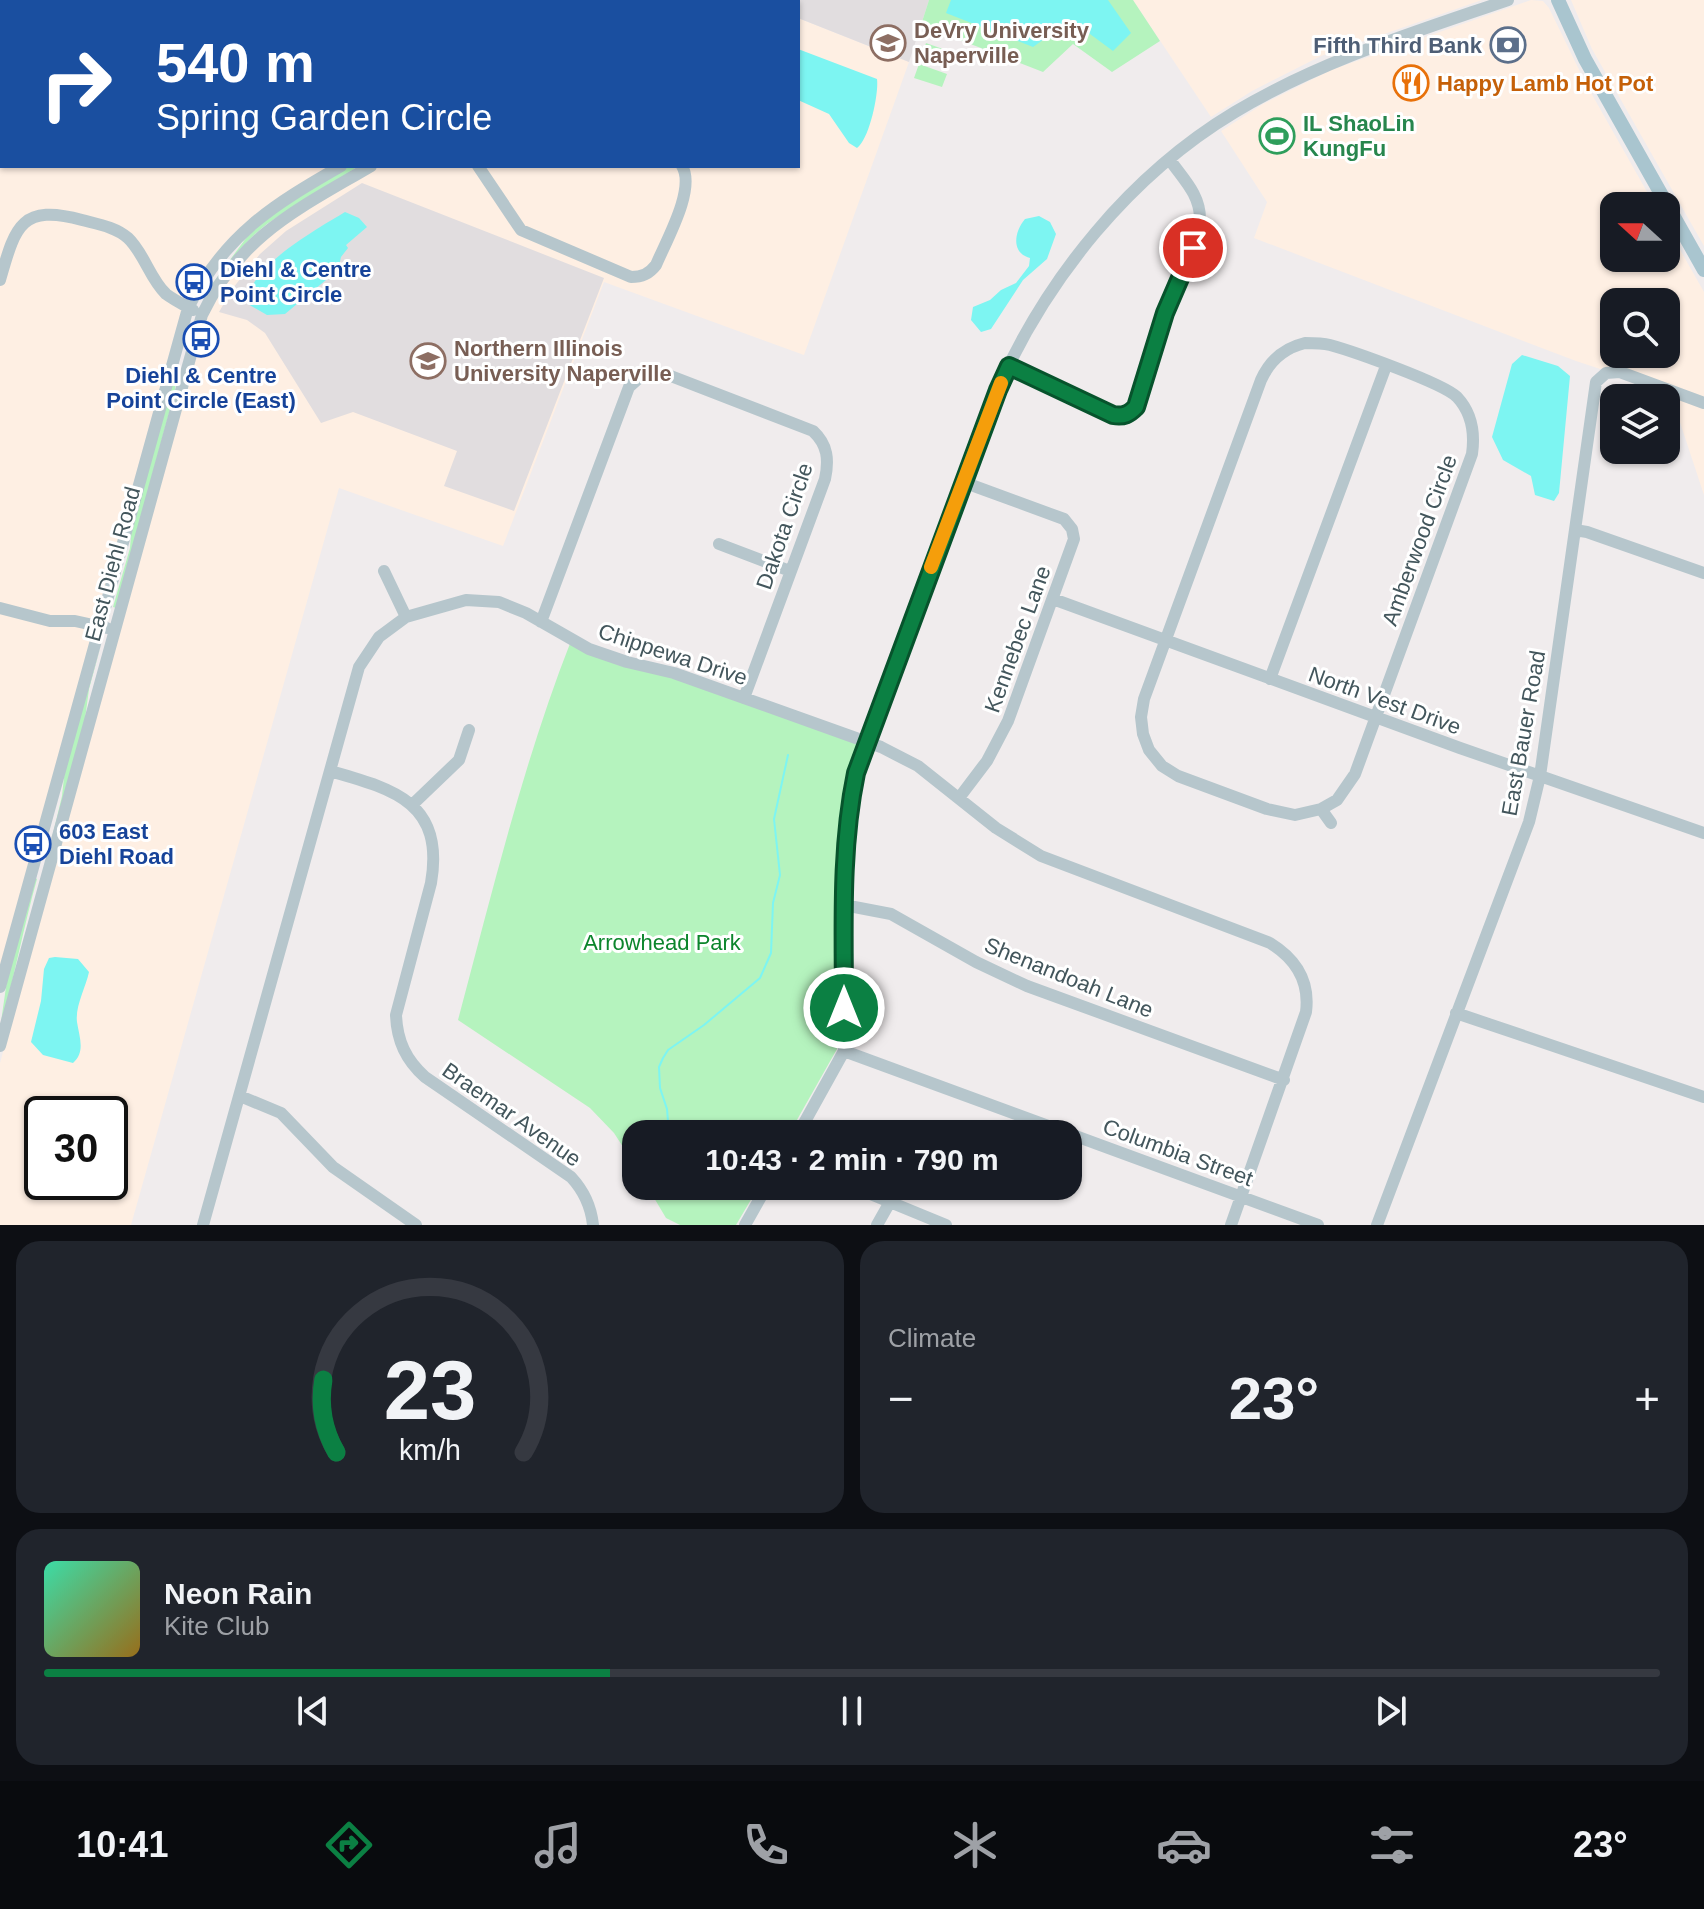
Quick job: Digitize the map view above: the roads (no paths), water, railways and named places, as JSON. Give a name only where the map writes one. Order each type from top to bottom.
[{"type":"main road","points":[[1558,0],[1585,59],[1704,270]]},
{"type":"street","points":[[806,1120],[844,1051],[847,819],[856,773],[963,482],[1009,366],[1031,323],[1073,261],[1122,204],[1206,132],[1273,90],[1337,61],[1508,0]]},
{"type":"street","points":[[1009,366],[1113,415],[1124,416],[1136,407],[1158,330],[1186,266],[1200,222],[1195,196],[1170,160]]},
{"type":"street","name":"East Diehl Road","points":[[0,987],[188,308],[212,266],[239,234],[274,205],[338,168]]},
{"type":"street","name":"East Diehl Road","points":[[0,1046],[202,315],[221,280],[261,235],[368,168]]},
{"type":"street","points":[[479,168],[521,230],[631,277],[638,277],[656,265],[686,192],[687,177],[683,168]]},
{"type":"street","points":[[0,280],[10,244],[18,229],[33,217],[52,213],[111,228],[126,236],[165,293],[202,315]]},
{"type":"street","name":"Amberwood Circle","points":[[1295,345],[1332,345],[1433,383],[1455,395],[1470,417],[1474,442],[1472,454],[1376,718],[1348,787],[1337,800],[1321,809],[1295,815],[1267,809],[1178,776],[1162,766],[1149,750],[1141,717],[1144,699],[1165,641],[1261,380],[1275,359],[1295,345]]},
{"type":"street","points":[[1270,679],[1386,366]]},
{"type":"street","name":"East Bauer Road","points":[[1377,1225],[1529,822],[1540,776],[1596,382],[1606,373],[1620,372],[1704,403]]},
{"type":"street","name":"Dakota Circle","points":[[541,622],[629,387],[639,378],[657,373],[685,380],[813,431],[820,437],[827,454],[825,479],[744,698]]},
{"type":"street","name":"Kennebec Lane","points":[[959,798],[987,761],[1008,721],[1073,544],[1072,529],[1064,519],[963,482]]},
{"type":"street","points":[[1575,530],[1704,573]]},
{"type":"street","points":[[719,544],[790,571]]},
{"type":"street","points":[[384,571],[406,617]]},
{"type":"street","name":"North Vest Drive","points":[[1053,599],[1376,718],[1704,833]]},
{"type":"street","name":"Chippewa Drive","points":[[203,1225],[359,667],[379,637],[406,617],[456,602],[486,600],[513,607],[589,649],[674,673],[881,747],[918,766],[996,828],[1041,856],[1270,943],[1288,955],[1304,981],[1307,1003],[1303,1028],[1284,1080]]},
{"type":"street","points":[[0,608],[50,621],[75,621],[114,630]]},
{"type":"street","points":[[330,771],[382,785],[412,805],[459,760],[469,730]]},
{"type":"street","name":"Braemar Avenue","points":[[412,805],[427,829],[433,861],[431,883],[399,999],[396,1025],[403,1049],[425,1077],[571,1177],[584,1194],[593,1225]]},
{"type":"street","points":[[1321,809],[1331,823]]},
{"type":"street","name":"Shenandoah Lane","points":[[844,905],[891,914],[976,962],[1027,986],[1284,1080]]},
{"type":"street","points":[[1456,1013],[1704,1097]]},
{"type":"street","name":"Columbia Street","points":[[844,1051],[1318,1225]]},
{"type":"street","points":[[1231,1225],[1284,1080]]},
{"type":"street","points":[[240,1096],[281,1113],[333,1167],[416,1225]]},
{"type":"street","points":[[745,1225],[759,1200]]},
{"type":"street","points":[[885,1200],[946,1225]]},
{"type":"street","points":[[877,1225],[890,1202]]},
{"type":"water","points":[[951,0],[1108,0],[1131,33],[1113,51],[1071,20],[1033,47],[946,13]]},
{"type":"water","points":[[800,50],[877,79],[872,116],[857,148],[849,143],[829,114],[800,101]]},
{"type":"water","points":[[345,212],[359,218],[367,227],[346,245],[348,248],[341,257],[338,270],[285,314],[267,315],[248,304],[250,290],[271,263]]},
{"type":"water","points":[[1039,216],[1050,222],[1056,234],[1047,259],[1023,280],[991,329],[981,332],[971,320],[973,307],[1016,283],[1029,266],[1030,258],[1017,247],[1018,230],[1025,219]]},
{"type":"water","points":[[1522,355],[1558,366],[1570,376],[1559,493],[1554,501],[1535,495],[1531,476],[1503,460],[1492,437],[1512,364]]},
{"type":"water","points":[[49,958],[78,959],[89,972],[77,1016],[81,1049],[73,1063],[43,1055],[31,1042],[41,1001],[44,969]]},
{"type":"waterway","points":[[668,1120],[660,1088],[659,1067],[663,1058],[668,1050],[704,1025],[760,978],[771,953],[773,903],[780,875],[774,819],[788,755]]},
{"type":"place","name":"DeVry University Naperville","points":[[888,43]]},
{"type":"place","name":"Fifth Third Bank","points":[[1508,45]]},
{"type":"place","name":"Happy Lamb Hot Pot","points":[[1411,83]]},
{"type":"place","name":"IL ShaoLin KungFu","points":[[1277,136]]},
{"type":"place","name":"Diehl & Centre Point Circle","points":[[194,282]]},
{"type":"place","name":"Diehl & Centre Point Circle (East)","points":[[201,339]]},
{"type":"place","name":"Northern Illinois University Naperville","points":[[428,361]]},
{"type":"place","name":"603 East Diehl Road","points":[[33,844]]},
{"type":"park label","name":"Arrowhead Park","points":[[662,942]]}]
